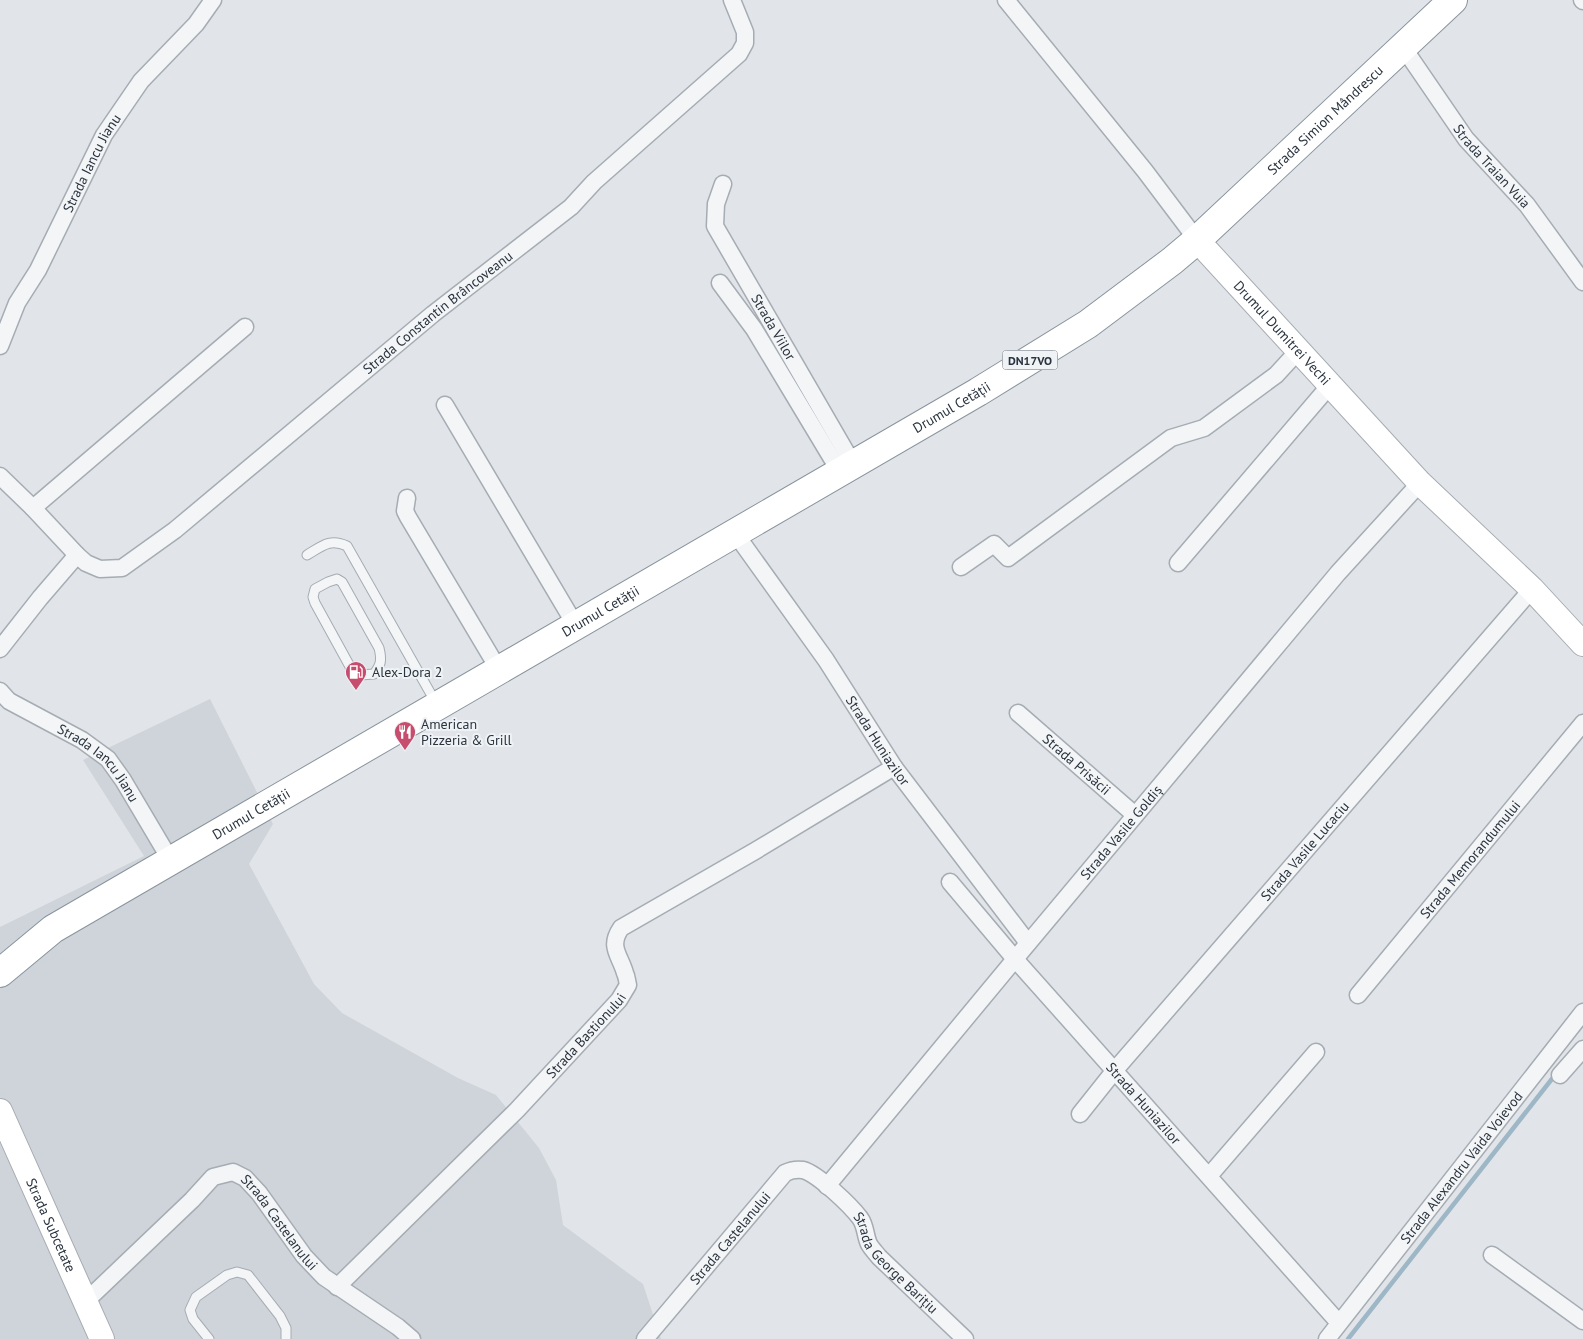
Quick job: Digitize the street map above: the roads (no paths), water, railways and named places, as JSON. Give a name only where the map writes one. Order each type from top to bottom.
[{"type":"highway","name":"Strada Simion Mândrescu","points":[[1197,240],[1454,0]]},
{"type":"highway","name":"Drumul Cetății","points":[[0,973],[53,929],[978,392],[1088,324],[1172,262],[1197,240]]},
{"type":"street","name":"Strada Iancu Jianu","points":[[0,346],[17,303],[38,270],[104,135],[141,81],[196,24],[213,0]]},
{"type":"street","name":"Strada Constantin Brâncoveanu","points":[[77,555],[86,563],[100,569],[122,568],[174,530],[434,314],[571,207],[594,182],[739,54],[745,43],[745,32],[732,0]]},
{"type":"street","name":"Drumul Dumitrei Vechi","points":[[1006,0],[1145,170],[1197,240],[1420,483],[1532,589],[1583,644]]},
{"type":"street","name":"Strada Traian Vuia","points":[[1404,47],[1466,139],[1527,205],[1583,282]]},
{"type":"street","name":"Strada Viilor","points":[[723,184],[716,204],[715,226],[847,468]]},
{"type":"street","points":[[720,283],[754,329],[847,468]]},
{"type":"street","points":[[33,508],[245,328]]},
{"type":"street","points":[[961,567],[994,544],[1008,558],[1171,438],[1204,428],[1276,375],[1299,350]]},
{"type":"street","points":[[1178,563],[1330,384]]},
{"type":"street","points":[[445,405],[576,626]]},
{"type":"street","points":[[0,476],[77,555],[0,649]]},
{"type":"street","name":"Strada Vasile Goldiș","points":[[828,1186],[1338,573],[1420,483]]},
{"type":"street","points":[[407,498],[405,511],[408,517],[499,670]]},
{"type":"street","name":"Strada Huniazilor","points":[[735,533],[826,660],[894,767],[1028,944]]},
{"type":"street","name":"Strada Vasile Lucaciu","points":[[1080,1114],[1115,1070],[1532,589]]},
{"type":"street","name":"Strada Iancu Jianu","points":[[0,691],[9,701],[82,740],[108,758],[171,861]]},
{"type":"street","name":"Strada Prisăcii","points":[[1018,713],[1135,815]]},
{"type":"street","name":"Strada Memorandumului","points":[[1358,994],[1583,723]]},
{"type":"street","name":"Strada Bastionului","points":[[337,1287],[517,1110],[619,1000],[628,985],[625,972],[616,953],[615,937],[621,928],[755,851],[894,767]]},
{"type":"street","name":"Strada Huniazilor","points":[[950,882],[1015,959],[1339,1323]]},
{"type":"street","name":"Strada Alexandru Vaida Voievod","points":[[1327,1339],[1583,1012]]},
{"type":"street","points":[[1560,1075],[1583,1049]]},
{"type":"street","points":[[1209,1176],[1316,1052]]},
{"type":"street","name":"Strada Subcetate","points":[[0,1111],[102,1339]]},
{"type":"street","name":"Strada Castelanului","points":[[645,1339],[784,1173],[794,1169],[805,1171],[816,1176],[828,1186]]},
{"type":"street","name":"Strada Castelanului","points":[[85,1302],[192,1200],[213,1176],[233,1172],[245,1178],[259,1193],[304,1256],[324,1277],[398,1327],[412,1339]]},
{"type":"street","name":"Strada George Barițiu","points":[[828,1186],[861,1219],[867,1232],[869,1245],[965,1339]]},
{"type":"street","points":[[1492,1255],[1583,1321]]},
{"type":"lane","points":[[307,555],[322,545],[333,541],[347,546],[438,706]]},
{"type":"lane","points":[[337,579],[342,582],[379,648],[382,657],[380,666],[374,674],[360,675],[354,672],[315,603],[313,597],[315,589],[337,579]]},
{"type":"lane","points":[[209,1339],[192,1319],[190,1310],[196,1297],[227,1275],[237,1272],[248,1275],[280,1316],[286,1328],[286,1339]]},
{"type":"waterway","points":[[1348,1339],[1555,1075]]},
{"type":"place","name":"Alex-Dora 2","points":[[356,691]]},
{"type":"place","name":"American Pizzeria & Grill","points":[[405,751]]}]
